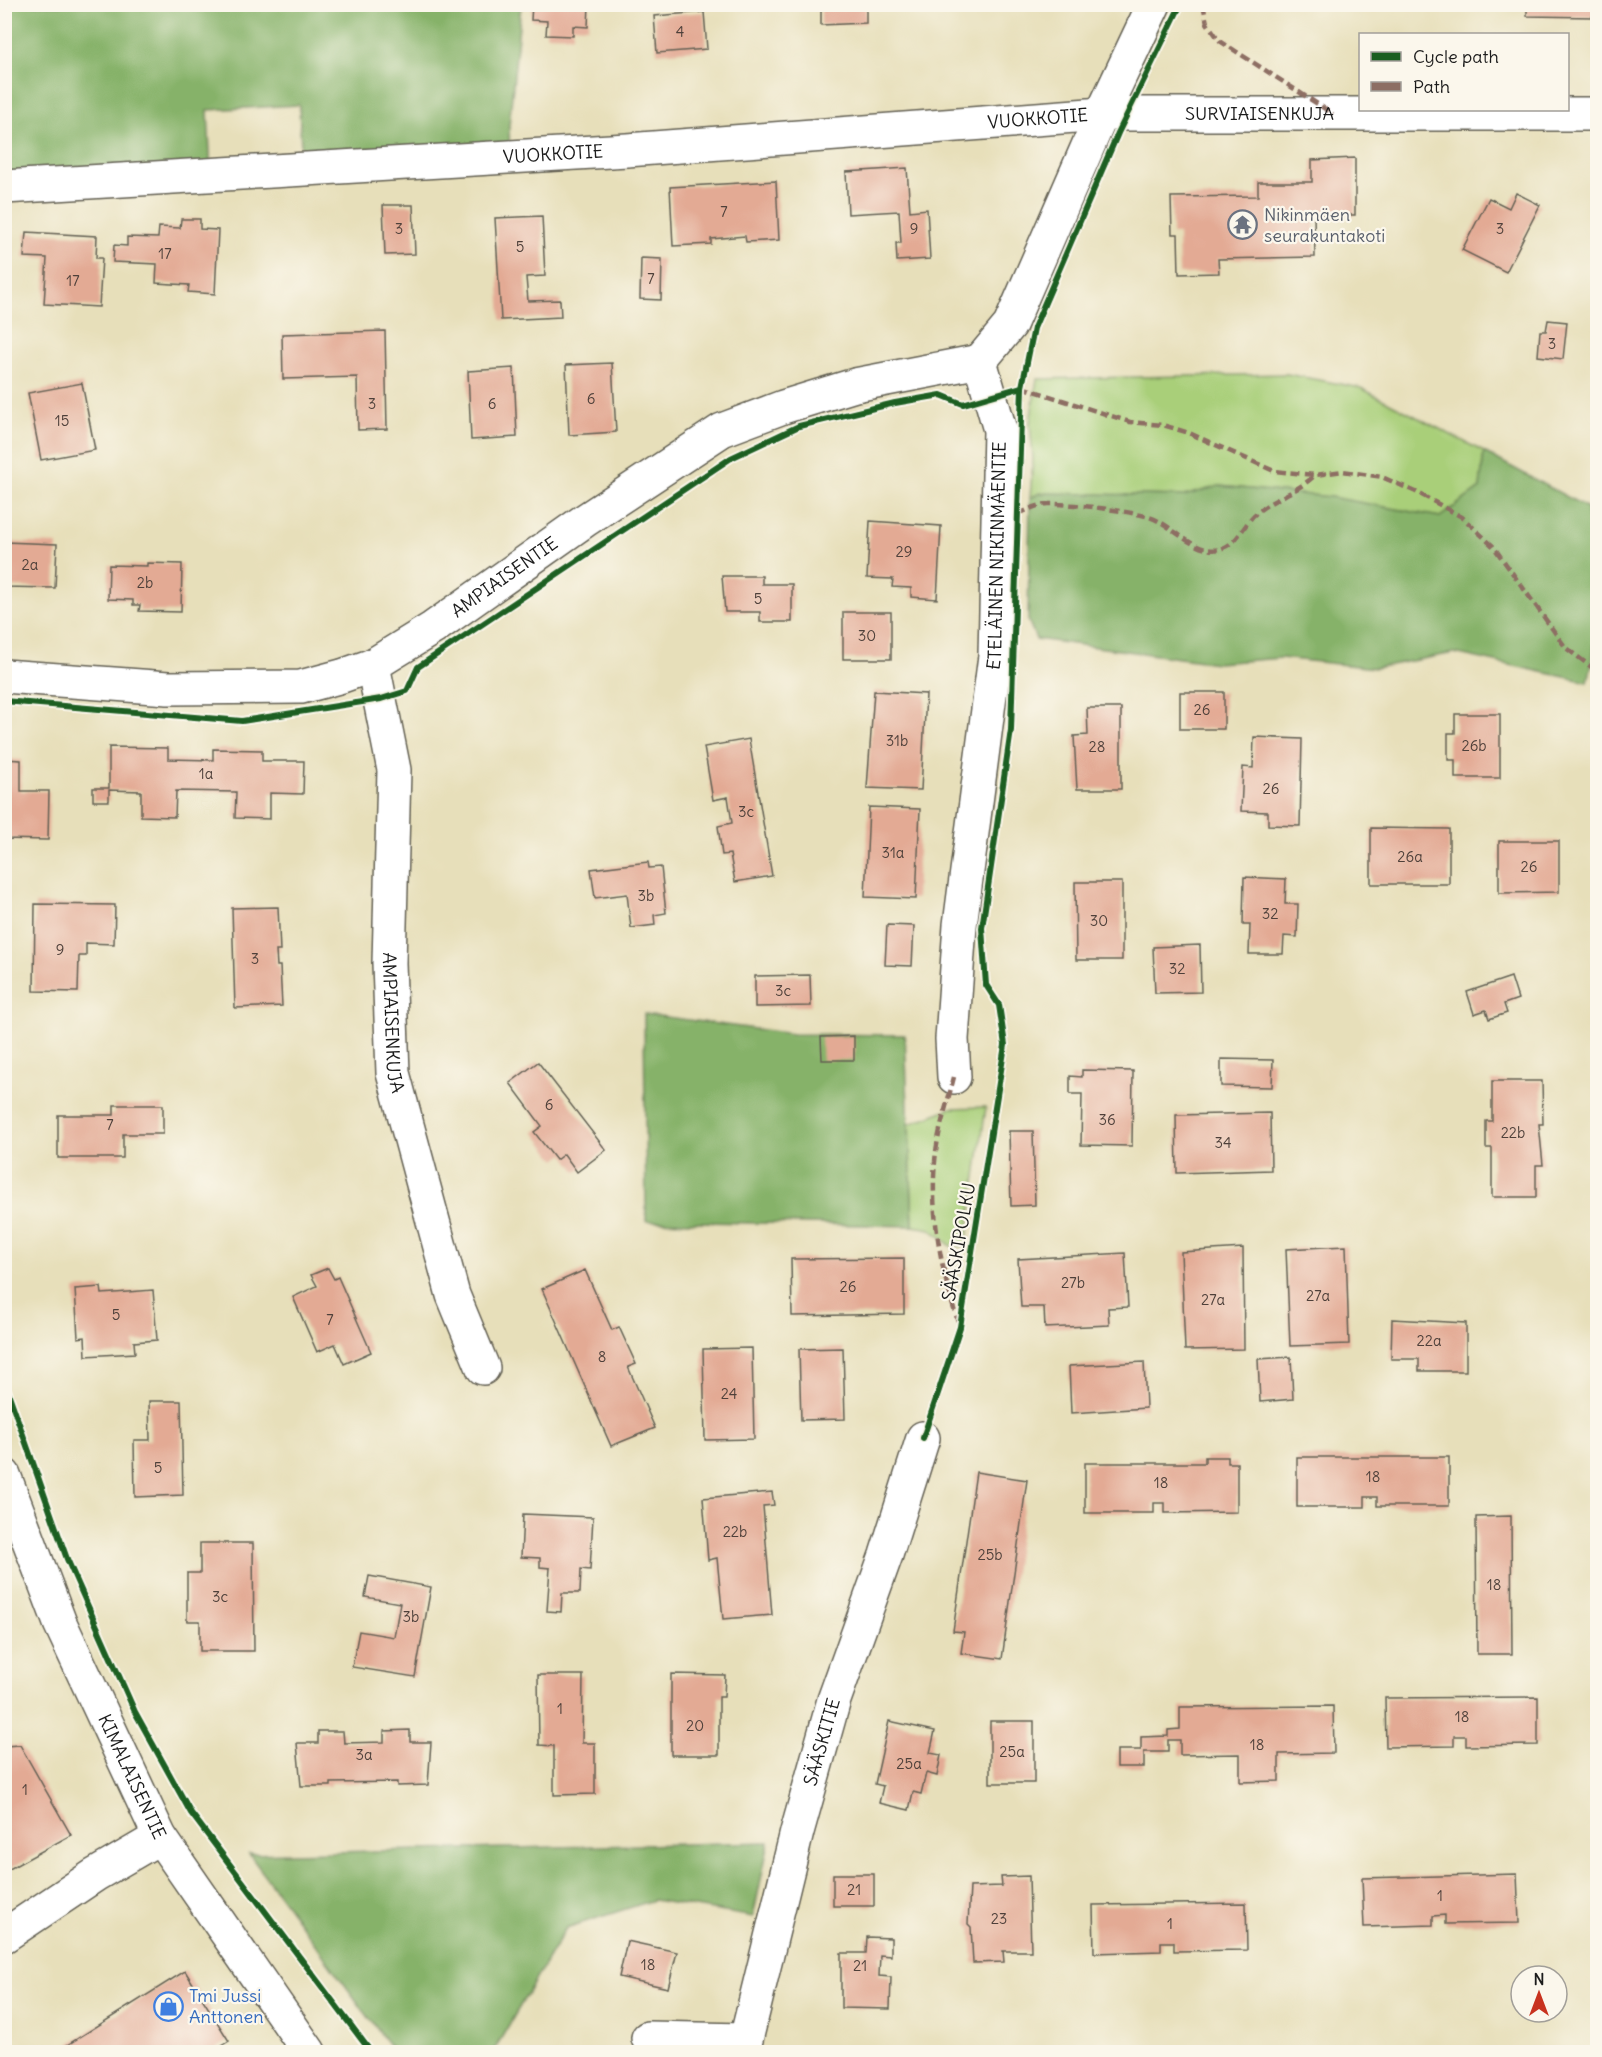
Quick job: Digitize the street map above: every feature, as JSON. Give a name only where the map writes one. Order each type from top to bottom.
[{"type":"street","points":[[980,361],[1010,325],[1102,114],[1154,4]]},
{"type":"street","name":"SURVIAISENKUJA","points":[[1102,114],[1598,114]]},
{"type":"street","name":"VUOKKOTIE","points":[[4,187],[627,150],[1102,114]]},
{"type":"street","name":"AMPIAISENTIE","points":[[4,676],[168,688],[301,687],[373,665],[433,628],[584,521],[722,430],[783,407],[855,385],[980,361]]},
{"type":"street","name":"ETELÄINEN NIKINMÄENTIE","points":[[954,1077],[952,1039],[960,925],[995,656],[1000,430],[980,361]]},
{"type":"street","name":"AMPIAISENKUJA","points":[[373,665],[394,770],[389,963],[393,1073],[453,1295],[483,1368]]},
{"type":"street","name":"SÄÄSKITIE","points":[[744,2046],[797,1832],[834,1700],[886,1556],[923,1438]]},
{"type":"street","name":"KIMALAISENTIE","points":[[4,1475],[60,1623],[160,1837],[309,2052]]},
{"type":"street","points":[[4,1936],[95,1875],[160,1837]]},
{"type":"street","points":[[648,2037],[744,2046]]},
{"type":"green space","points":[[5,5],[521,5],[509,126],[510,157],[302,169],[299,105],[208,110],[211,175],[5,175]]},
{"type":"green space","points":[[1287,374],[1361,388],[1484,452],[1480,488],[1440,517],[1330,497],[1220,486],[1184,496],[1040,493],[1030,498],[1033,458],[1030,423],[1037,379]]},
{"type":"green space","points":[[1484,452],[1586,507],[1594,551],[1597,594],[1595,638],[1588,682],[1454,653],[1375,668],[1281,658],[1217,663],[1036,639],[1028,620],[1030,498],[1040,493],[1184,496],[1219,486],[1330,497],[1440,517],[1480,488]]},
{"type":"green space","points":[[644,1014],[793,1034],[905,1035],[913,1226],[646,1221]]},
{"type":"green space","points":[[986,1107],[966,1246],[951,1246],[931,1229],[913,1226],[909,1124],[951,1108]]},
{"type":"green space","points":[[769,1842],[753,1917],[654,1900],[566,1928],[493,2052],[394,2052],[249,1854]]},
{"type":"building","points":[[532,4],[589,4],[588,27],[573,26],[573,36],[546,35],[547,21],[531,20]]},
{"type":"building","points":[[821,4],[866,4],[866,23],[821,25]]},
{"type":"building","points":[[1527,4],[1594,4],[1594,17],[1527,16]]},
{"type":"building","points":[[704,12],[707,49],[657,53],[654,16]]},
{"type":"building","name":"Nikinmäen seurakuntakoti","points":[[1355,158],[1355,215],[1314,215],[1315,257],[1218,259],[1219,273],[1179,274],[1178,234],[1172,234],[1171,197],[1258,196],[1258,182],[1312,182],[1312,160]]},
{"type":"building","points":[[907,168],[910,211],[927,209],[930,259],[897,261],[896,243],[901,243],[899,211],[848,214],[846,172]]},
{"type":"building","points":[[776,181],[779,240],[746,242],[745,236],[711,239],[711,244],[673,246],[670,187]]},
{"type":"building","points":[[1516,193],[1540,205],[1506,272],[1462,250],[1489,198],[1509,208]]},
{"type":"building","points":[[383,205],[413,205],[415,254],[385,255]]},
{"type":"building","points":[[542,216],[545,276],[526,277],[528,301],[560,300],[561,317],[501,320],[495,218]]},
{"type":"building","points":[[181,219],[200,219],[200,229],[218,230],[215,294],[188,292],[189,285],[156,283],[157,264],[113,262],[114,245],[127,246],[127,237],[158,238],[159,227],[180,228]]},
{"type":"building","points":[[26,232],[97,236],[96,258],[102,258],[99,307],[44,304],[47,258],[24,257]]},
{"type":"building","points":[[641,258],[662,259],[661,300],[640,299]]},
{"type":"building","points":[[1548,320],[1567,322],[1563,359],[1538,356],[1540,331],[1546,331]]},
{"type":"building","points":[[385,331],[387,429],[358,430],[357,377],[283,379],[282,334]]},
{"type":"building","points":[[612,363],[616,432],[569,435],[566,365]]},
{"type":"building","points":[[514,368],[517,437],[471,440],[468,371]]},
{"type":"building","points":[[82,383],[95,450],[41,460],[28,393]]},
{"type":"building","points":[[870,521],[941,526],[937,599],[911,597],[911,588],[892,587],[893,579],[867,578]]},
{"type":"building","points":[[4,542],[57,544],[55,588],[4,587]]},
{"type":"building","points":[[147,563],[182,564],[181,612],[139,611],[140,605],[133,605],[133,600],[108,599],[109,565],[147,566]]},
{"type":"building","points":[[722,576],[762,576],[762,584],[792,584],[792,622],[760,622],[760,612],[725,612]]},
{"type":"building","points":[[843,612],[891,612],[891,659],[843,659]]},
{"type":"building","points":[[874,691],[926,694],[921,790],[867,788]]},
{"type":"building","points":[[1180,692],[1224,692],[1224,729],[1180,729]]},
{"type":"building","points":[[1087,708],[1121,708],[1121,789],[1077,789],[1074,736],[1088,735]]},
{"type":"building","points":[[1455,714],[1500,714],[1500,778],[1455,778],[1455,760],[1448,760],[1448,733],[1455,733]]},
{"type":"building","points":[[1254,737],[1302,739],[1300,826],[1268,825],[1268,812],[1241,811],[1243,767],[1253,768]]},
{"type":"building","points":[[749,739],[772,876],[735,882],[730,854],[722,855],[718,826],[732,823],[728,797],[713,800],[704,747]]},
{"type":"building","points":[[109,747],[168,748],[168,759],[213,760],[213,749],[262,750],[262,761],[304,761],[303,794],[270,793],[270,819],[235,818],[236,792],[176,791],[175,817],[141,816],[141,791],[109,790],[109,801],[93,801],[93,788],[109,788]]},
{"type":"building","points":[[4,759],[21,760],[21,791],[49,791],[48,840],[4,839]]},
{"type":"building","points":[[869,807],[920,809],[916,899],[865,897]]},
{"type":"building","points":[[1371,828],[1449,829],[1449,884],[1371,884]]},
{"type":"building","points":[[1499,841],[1559,841],[1559,892],[1499,893]]},
{"type":"building","points":[[648,862],[649,868],[661,867],[666,913],[654,915],[655,925],[631,928],[627,894],[595,898],[591,869]]},
{"type":"building","points":[[1244,877],[1286,879],[1285,904],[1298,904],[1297,937],[1284,936],[1283,954],[1249,954],[1250,925],[1243,925]]},
{"type":"building","points":[[1075,882],[1122,882],[1122,960],[1076,960]]},
{"type":"building","points":[[35,904],[115,905],[114,944],[86,943],[86,956],[79,956],[78,992],[34,991]]},
{"type":"building","points":[[278,907],[280,951],[276,951],[277,966],[280,966],[282,1006],[235,1008],[232,908]]},
{"type":"building","points":[[887,925],[914,926],[912,966],[885,965]]},
{"type":"building","points":[[1200,945],[1201,992],[1155,993],[1153,947]]},
{"type":"building","points":[[810,975],[811,1006],[755,1007],[755,976]]},
{"type":"building","points":[[1511,977],[1518,999],[1504,1004],[1507,1013],[1489,1019],[1486,1010],[1474,1014],[1467,992]]},
{"type":"building","points":[[854,1036],[854,1060],[822,1060],[821,1037]]},
{"type":"building","points":[[1221,1059],[1273,1060],[1272,1087],[1221,1086]]},
{"type":"building","points":[[538,1062],[606,1150],[577,1172],[564,1154],[556,1160],[534,1132],[542,1126],[510,1083]]},
{"type":"building","points":[[1082,1070],[1133,1071],[1132,1146],[1081,1145],[1082,1094],[1070,1094],[1070,1076],[1082,1077]]},
{"type":"building","points":[[1492,1081],[1542,1081],[1543,1124],[1539,1124],[1543,1165],[1536,1165],[1536,1197],[1492,1197],[1492,1148],[1486,1148],[1486,1121],[1492,1121]]},
{"type":"building","points":[[114,1105],[163,1105],[163,1134],[123,1134],[123,1158],[58,1158],[58,1115],[114,1115]]},
{"type":"building","points":[[1270,1113],[1271,1170],[1177,1173],[1176,1115]]},
{"type":"building","points":[[1009,1131],[1033,1131],[1035,1205],[1011,1206]]},
{"type":"building","points":[[1346,1246],[1349,1344],[1290,1346],[1286,1249]]},
{"type":"building","points":[[1243,1248],[1244,1349],[1185,1350],[1181,1252]]},
{"type":"building","points":[[1125,1253],[1128,1307],[1108,1308],[1109,1325],[1045,1328],[1044,1307],[1021,1307],[1018,1259]]},
{"type":"building","points":[[904,1258],[904,1314],[792,1316],[791,1259]]},
{"type":"building","points":[[328,1268],[334,1279],[338,1277],[371,1352],[344,1364],[335,1344],[317,1352],[293,1297],[317,1286],[311,1275]]},
{"type":"building","points":[[585,1270],[612,1330],[619,1327],[636,1364],[628,1367],[655,1428],[611,1446],[542,1289]]},
{"type":"building","points":[[101,1287],[102,1294],[153,1290],[157,1340],[134,1342],[135,1353],[86,1356],[85,1337],[78,1338],[75,1289]]},
{"type":"building","points":[[1392,1319],[1466,1323],[1466,1371],[1419,1371],[1419,1359],[1391,1359]]},
{"type":"building","points":[[752,1348],[754,1439],[705,1440],[703,1349]]},
{"type":"building","points":[[843,1348],[845,1419],[801,1420],[799,1349]]},
{"type":"building","points":[[1291,1357],[1293,1399],[1260,1402],[1258,1359]]},
{"type":"building","points":[[1144,1362],[1146,1408],[1071,1413],[1069,1366]]},
{"type":"building","points":[[149,1401],[181,1401],[183,1495],[135,1497],[134,1440],[150,1440]]},
{"type":"building","points":[[1205,1457],[1228,1457],[1228,1463],[1237,1463],[1237,1512],[1165,1513],[1165,1503],[1154,1503],[1154,1513],[1085,1513],[1085,1463],[1205,1463]]},
{"type":"building","points":[[1297,1457],[1449,1457],[1449,1506],[1377,1506],[1377,1497],[1365,1497],[1365,1507],[1297,1507]]},
{"type":"building","points":[[976,1472],[1027,1480],[1002,1659],[961,1653],[964,1632],[953,1631]]},
{"type":"building","points":[[772,1492],[774,1505],[763,1506],[772,1615],[723,1619],[717,1558],[708,1560],[703,1498]]},
{"type":"building","points":[[523,1514],[593,1517],[590,1570],[581,1569],[580,1593],[562,1593],[561,1612],[547,1611],[550,1568],[540,1567],[540,1558],[521,1557]]},
{"type":"building","points":[[1511,1516],[1512,1654],[1477,1654],[1476,1517]]},
{"type":"building","points":[[200,1543],[253,1543],[254,1651],[200,1651],[200,1621],[187,1621],[187,1573],[200,1573]]},
{"type":"building","points":[[369,1576],[431,1587],[415,1677],[352,1667],[359,1631],[394,1637],[400,1603],[365,1597]]},
{"type":"building","points":[[671,1674],[725,1675],[724,1697],[719,1697],[719,1755],[671,1755]]},
{"type":"building","points":[[538,1675],[583,1675],[582,1743],[595,1743],[595,1794],[554,1795],[554,1746],[539,1745]]},
{"type":"building","points":[[1538,1697],[1538,1745],[1466,1746],[1466,1736],[1454,1736],[1454,1746],[1386,1747],[1385,1698]]},
{"type":"building","points":[[1333,1706],[1334,1753],[1279,1754],[1279,1781],[1240,1782],[1240,1754],[1180,1755],[1180,1740],[1168,1740],[1168,1752],[1144,1752],[1144,1767],[1117,1767],[1117,1750],[1141,1750],[1141,1737],[1168,1736],[1168,1730],[1180,1729],[1180,1707]]},
{"type":"building","points":[[889,1721],[935,1731],[930,1753],[941,1755],[937,1776],[926,1773],[921,1794],[913,1792],[909,1810],[879,1803],[883,1786],[875,1784]]},
{"type":"building","points":[[990,1721],[1034,1721],[1034,1783],[990,1783]]},
{"type":"building","points":[[410,1730],[410,1742],[431,1742],[428,1785],[397,1786],[397,1782],[301,1786],[297,1743],[318,1743],[318,1731],[343,1731],[344,1743],[384,1742],[384,1731]]},
{"type":"building","points":[[20,1745],[71,1835],[4,1872],[4,1746]]},
{"type":"building","points":[[833,1874],[874,1874],[874,1906],[833,1906]]},
{"type":"building","points":[[1517,1874],[1519,1923],[1445,1924],[1445,1915],[1433,1916],[1433,1925],[1364,1927],[1362,1878]]},
{"type":"building","points":[[1029,1876],[1031,1951],[1003,1951],[1004,1962],[973,1963],[971,1927],[968,1924],[970,1887],[1002,1886],[1001,1877]]},
{"type":"building","points":[[1246,1903],[1247,1950],[1174,1951],[1174,1942],[1161,1942],[1161,1951],[1094,1953],[1093,1905]]},
{"type":"building","points":[[867,1937],[891,1938],[891,1956],[880,1955],[879,1976],[891,1977],[890,2009],[841,2008],[841,1953],[866,1953]]},
{"type":"building","points":[[627,1941],[677,1952],[668,1988],[619,1977]]},
{"type":"building","name":"Tmi Jussi Anttonen","points":[[185,1971],[229,2041],[211,2052],[56,2052]]},
{"type":"marked path","points":[[1203,4],[1207,23],[1220,41],[1333,114]]},
{"type":"marked path","points":[[1022,387],[1130,422],[1163,425],[1189,433],[1274,471],[1315,475],[1343,471],[1382,477],[1416,492],[1462,517],[1493,546],[1566,648],[1598,672]]},
{"type":"marked path","points":[[1018,514],[1049,504],[1128,512],[1158,521],[1194,544],[1213,550],[1228,545],[1237,538],[1261,509],[1315,475]]},
{"type":"marked path","points":[[954,1077],[936,1151],[934,1202],[947,1286],[959,1324]]},
{"type":"cycle path","name":"SÄÄSKIPOLKU","points":[[923,1438],[960,1327],[1005,1045],[999,1005],[986,985],[982,928],[1011,730],[1022,387],[1034,328],[1118,133],[1181,4]]},
{"type":"cycle path","points":[[4,701],[242,721],[381,699],[407,691],[418,667],[731,458],[799,426],[895,403],[941,395],[963,404],[1022,387]]},
{"type":"cycle path","points":[[4,1381],[67,1559],[135,1712],[191,1813],[371,2052]]},
{"type":"place","name":"Nikinmäen seurakuntakoti","points":[[1243,225]]},
{"type":"place","name":"Tmi Jussi Anttonen","points":[[168,2006]]}]
